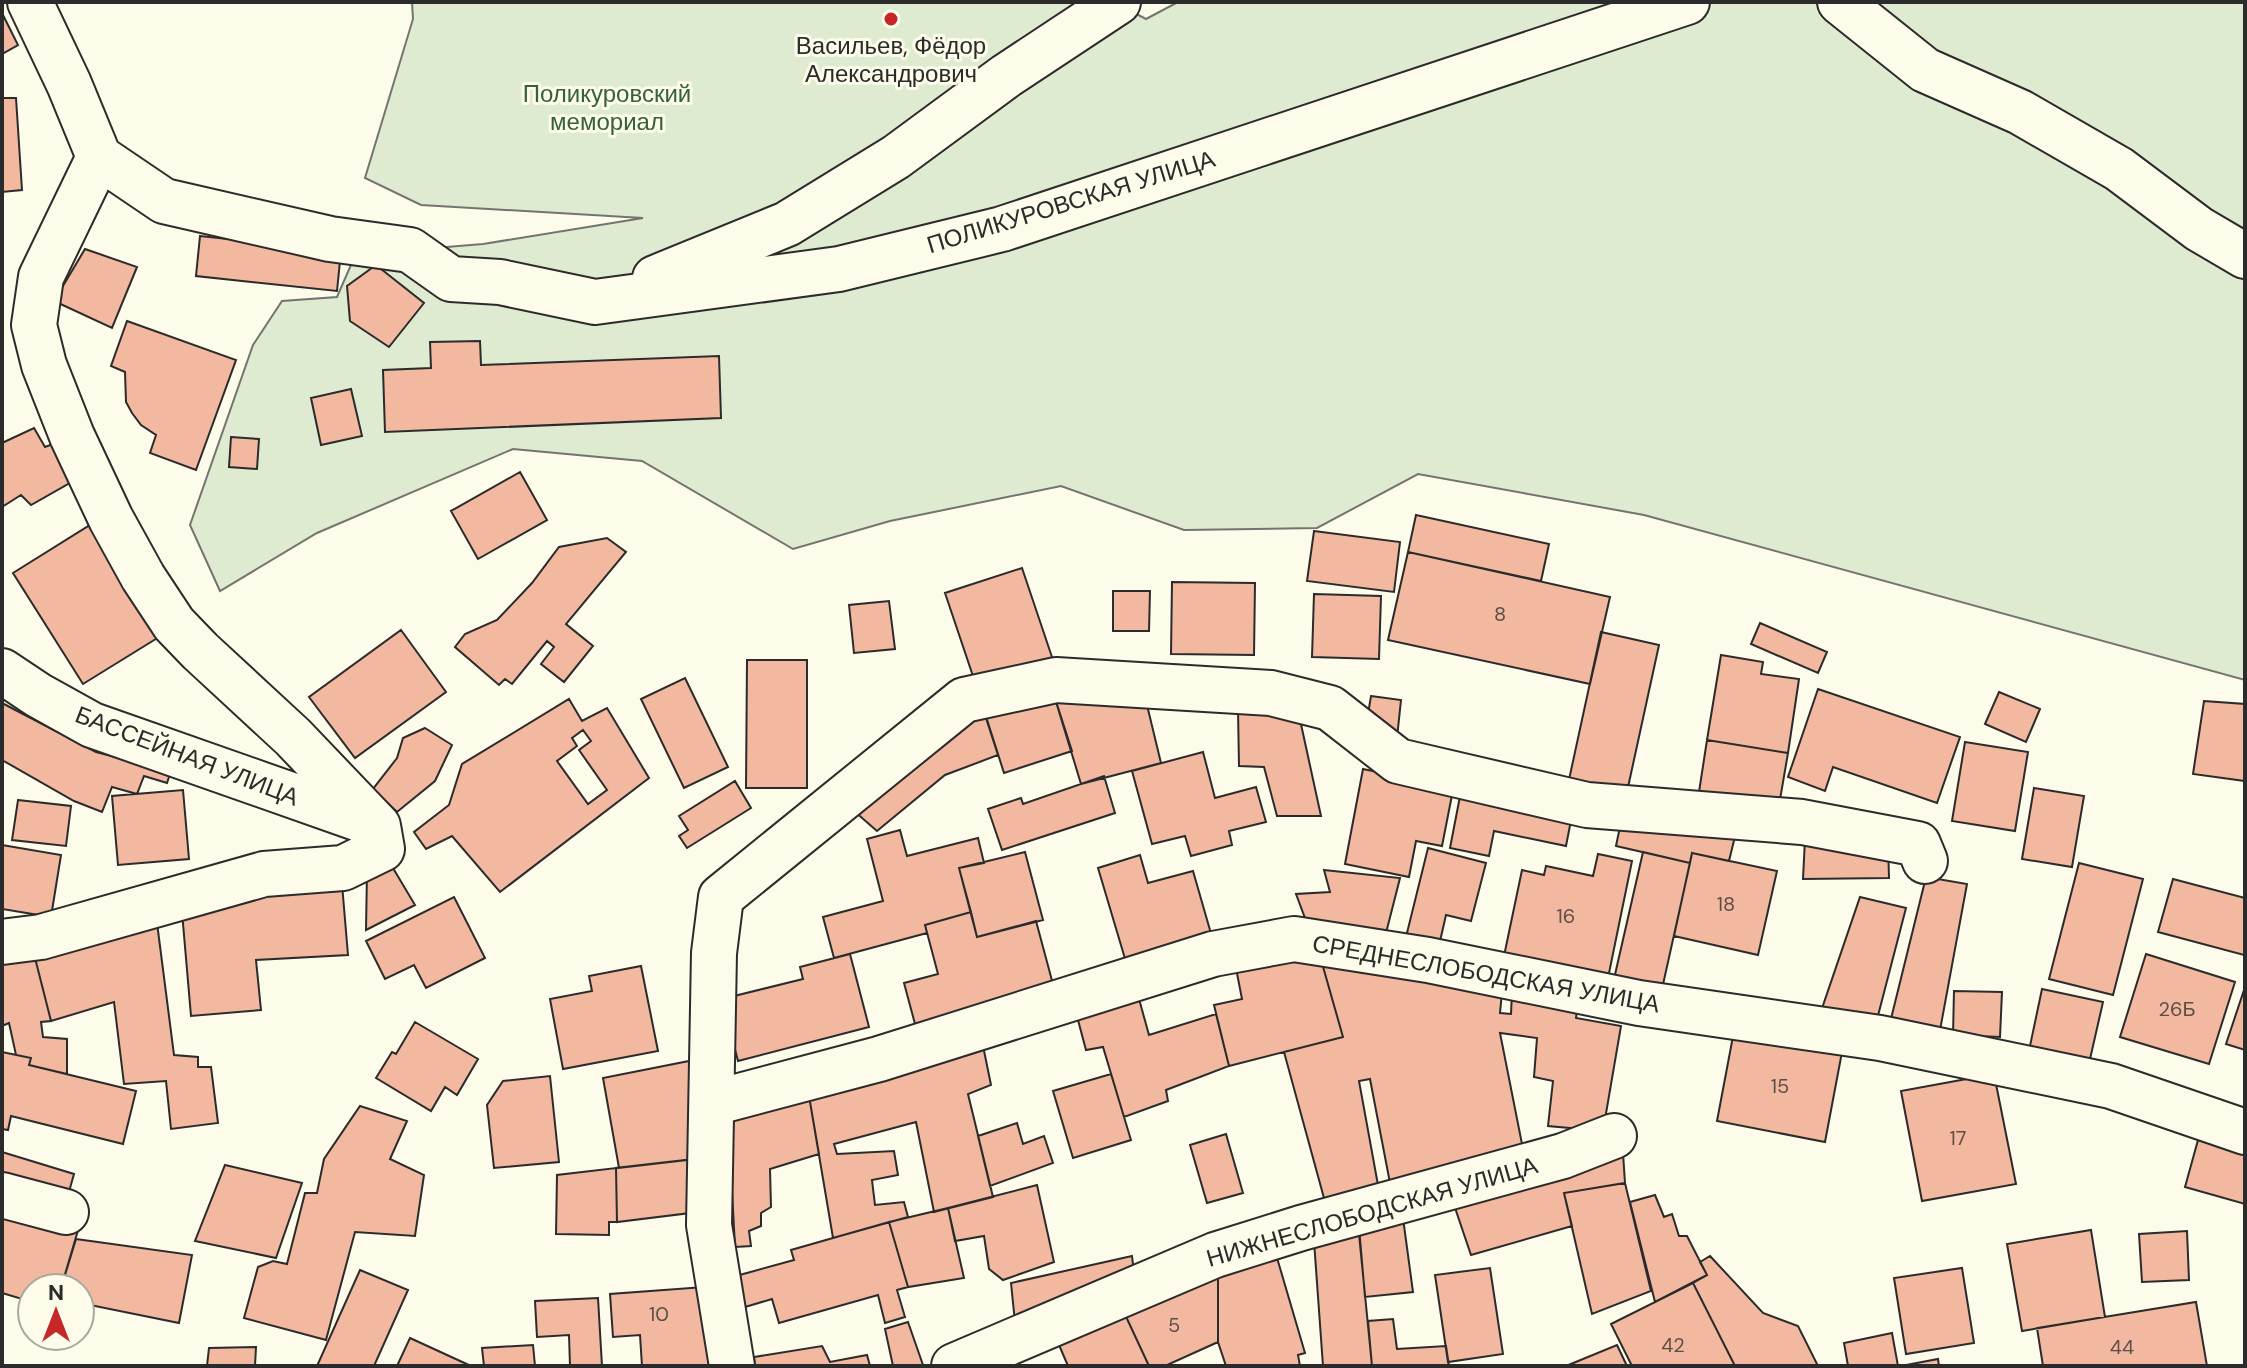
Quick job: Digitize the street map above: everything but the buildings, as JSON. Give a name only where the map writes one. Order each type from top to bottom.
[{"type":"street","points":[[2,942],[41,937],[264,874],[343,868],[382,849],[378,826],[293,737],[174,624],[143,577],[111,519],[72,436],[44,365],[34,325],[41,277],[99,157],[30,2]]},
{"type":"street","points":[[1052,45],[1079,2]]},
{"type":"street","points":[[595,302],[787,224],[896,157],[1052,45],[1118,2]]},
{"type":"street","name":"ПОЛИКУРОВСКАЯ УЛИЦА","points":[[99,157],[164,201],[330,239],[410,250],[451,279],[500,282],[595,302],[839,269],[1002,229],[1687,2]]},
{"type":"street","points":[[1840,2],[1925,70],[2020,112],[2082,147],[2119,169],[2199,229],[2245,256]]},
{"type":"street","name":"БАССЕЙНАЯ УЛИЦА","points":[[2,671],[92,725],[378,826]]},
{"type":"street","points":[[732,1366],[709,1225],[714,953],[721,897],[964,700],[1056,680],[1271,693],[1330,708],[1398,761],[1587,805],[1802,822],[1918,844],[1925,861]]},
{"type":"street","name":"СРЕДНЕСЛОБОДСКАЯ УЛИЦА","points":[[713,1103],[879,1059],[1213,954],[1294,939],[1428,960],[1639,1003],[1880,1038],[2111,1086],[2245,1132]]},
{"type":"street","name":"НИЖНЕСЛОБОДСКАЯ УЛИЦА","points":[[954,1366],[1215,1255],[1301,1228],[1563,1156],[1614,1136]]},
{"type":"street","points":[[2,1195],[66,1212]]},
{"type":"green space","name":"Поликуровский мемориал","points":[[412,2],[1114,2],[1146,19],[1178,2],[2245,2],[2245,680],[1644,515],[1418,474],[1317,528],[1184,530],[1061,486],[890,521],[793,549],[642,461],[513,449],[317,533],[220,591],[190,525],[253,345],[282,301],[337,297],[354,258],[483,244],[643,218],[421,205],[365,178],[413,19]]},
{"type":"place","name":"Васильев, Фёдор Александрович","points":[[891,19]]}]
